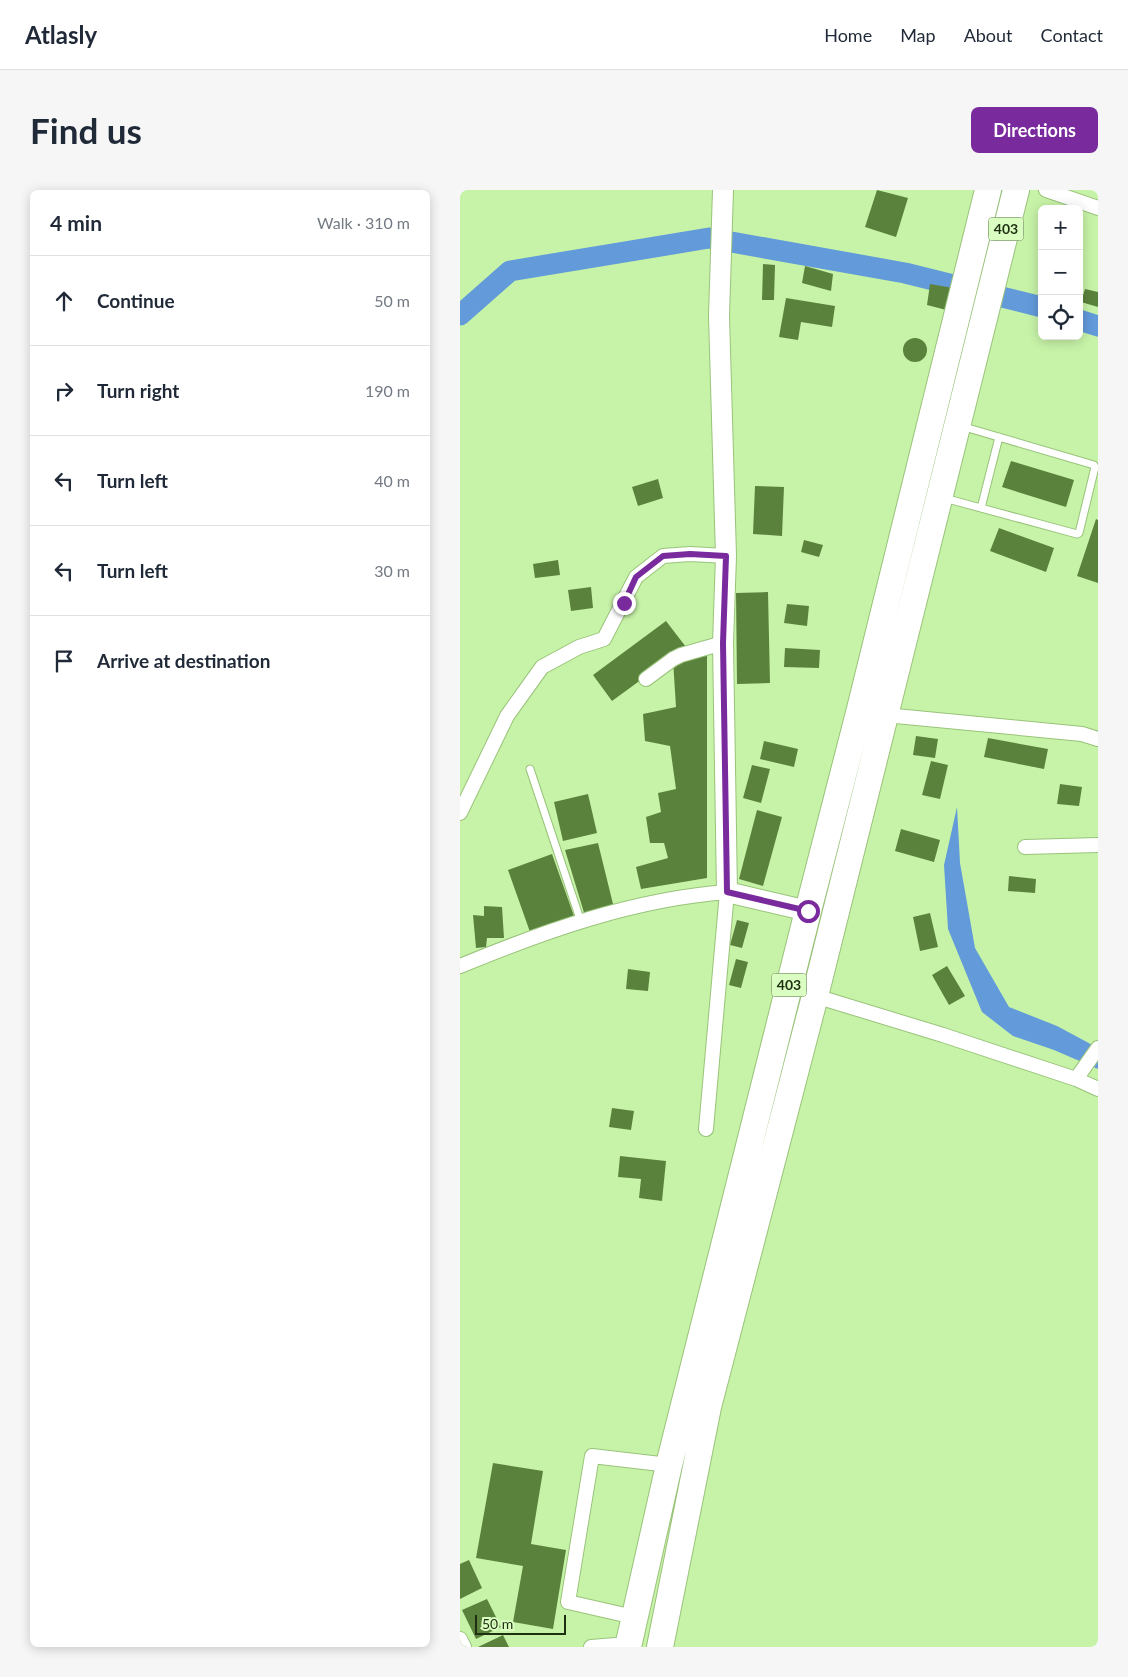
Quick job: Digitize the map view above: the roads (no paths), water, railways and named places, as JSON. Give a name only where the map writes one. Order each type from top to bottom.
[{"type":"highway","name":"403","points":[[983,266],[988,190]]},
{"type":"highway","name":"403","points":[[628,1646],[669,1465],[860,709],[968,326],[983,266],[1016,190]]},
{"type":"highway","name":"403","points":[[660,1647],[708,1406],[815,996],[956,425],[968,326]]},
{"type":"street","points":[[706,1129],[727,892],[723,643],[726,556],[719,316],[723,190]]},
{"type":"street","points":[[1046,190],[1098,208]]},
{"type":"street","points":[[460,813],[507,716],[542,667],[579,647],[604,639],[636,577],[663,556],[690,554],[726,556]]},
{"type":"street","points":[[646,679],[673,659],[704,647],[723,643]]},
{"type":"street","points":[[885,715],[1082,734],[1098,739]]},
{"type":"street","points":[[1025,846],[1098,845]]},
{"type":"street","points":[[460,966],[524,940],[617,911],[697,894],[727,892],[808,911]]},
{"type":"street","points":[[815,996],[1080,1074],[1098,1088]]},
{"type":"street","points":[[1080,1074],[1098,1048]]},
{"type":"street","points":[[634,1616],[568,1602],[592,1456],[669,1465]]},
{"type":"street","points":[[460,1639],[464,1647]]},
{"type":"street","points":[[591,1647],[628,1646]]},
{"type":"lane","points":[[939,497],[1077,534],[1079,533],[1093,476],[1094,465],[956,425]]},
{"type":"lane","points":[[981,508],[999,438]]},
{"type":"lane","points":[[530,768],[581,922]]},
{"type":"water","points":[[957,807],[960,863],[975,948],[1009,1007],[1057,1026],[1098,1048],[1098,1069],[1054,1050],[1013,1036],[982,1012],[948,929],[944,865]]},
{"type":"waterway","points":[[460,315],[510,271],[709,238],[905,273],[1038,306]]},
{"type":"waterway","points":[[1083,321],[1098,326]]}]
